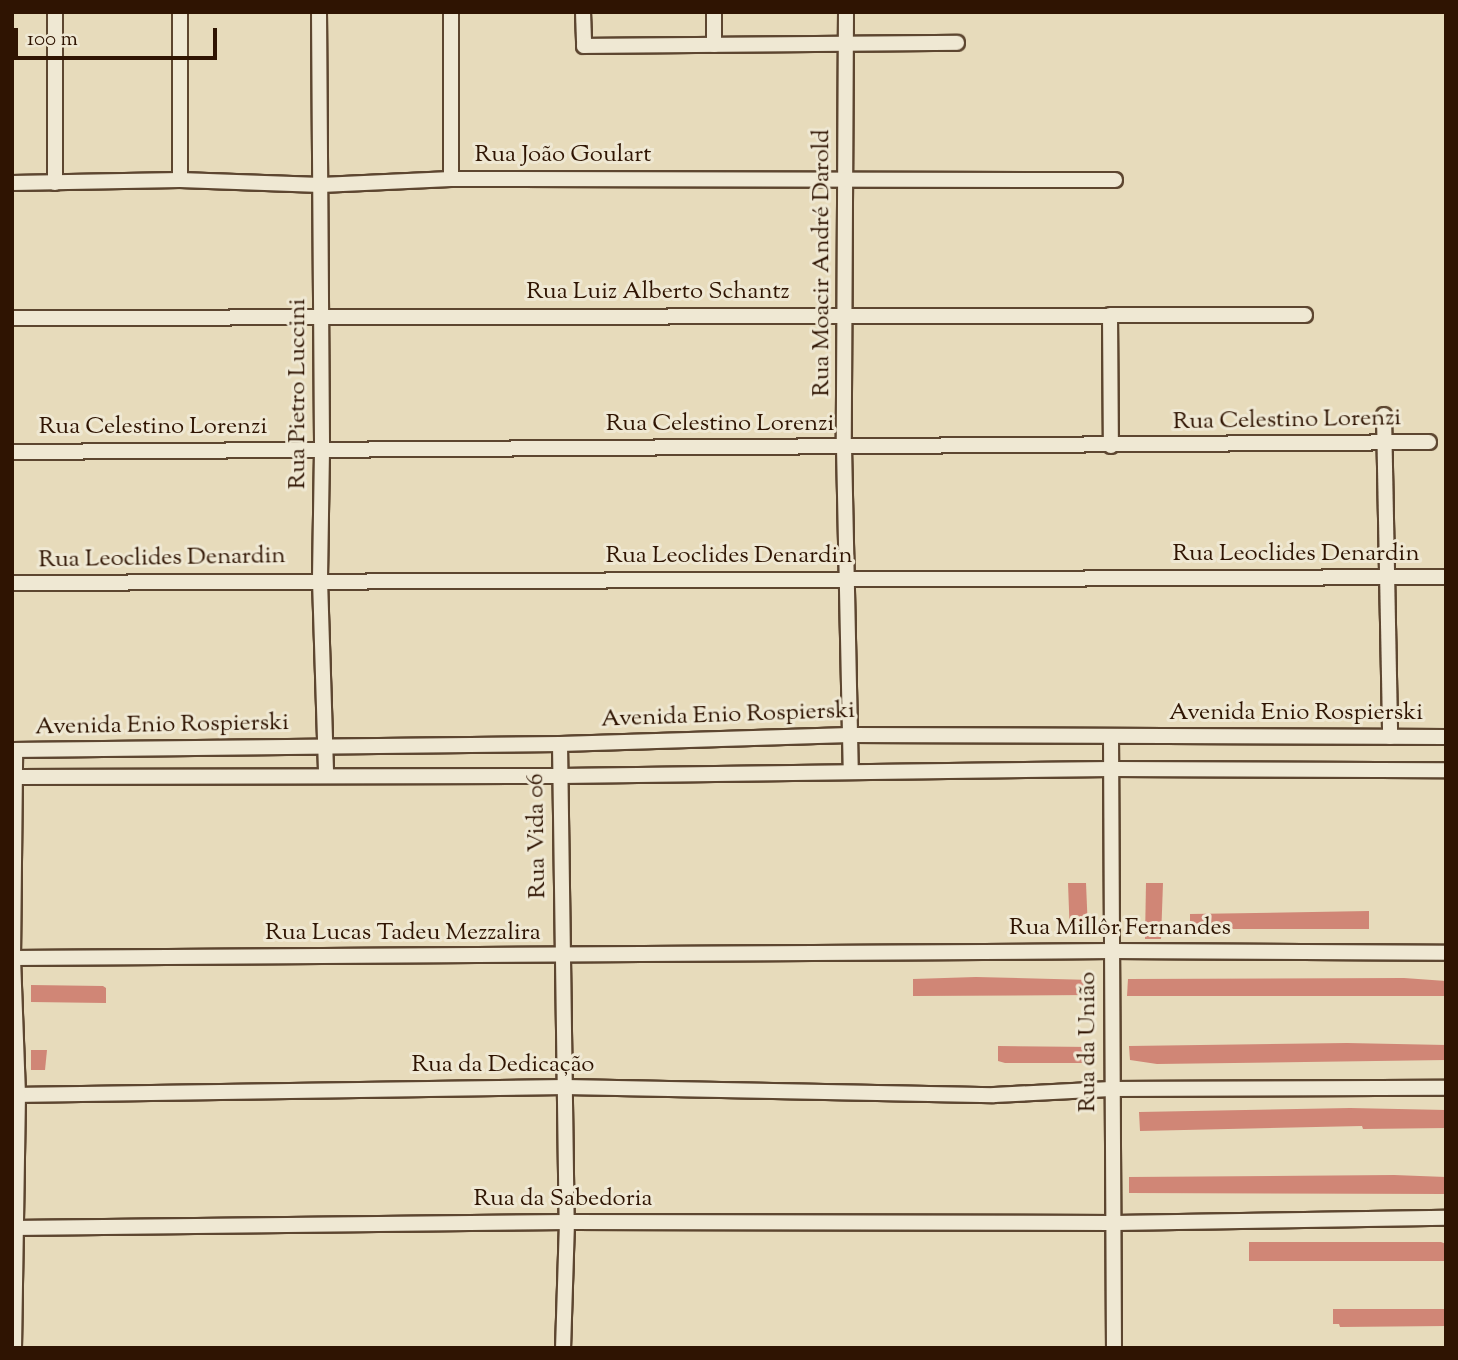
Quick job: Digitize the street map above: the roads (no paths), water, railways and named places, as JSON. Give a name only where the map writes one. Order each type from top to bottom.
[{"type":"street","points":[[55,12],[55,183]]},
{"type":"street","points":[[180,12],[180,180]]},
{"type":"street","name":"Rua Pietro Luccini","points":[[319,12],[323,451],[320,580],[326,776]]},
{"type":"street","points":[[451,12],[451,179]]},
{"type":"street","points":[[583,12],[583,46],[957,43]]},
{"type":"street","points":[[713,45],[714,12]]},
{"type":"street","name":"Rua Moacir André Darold","points":[[846,12],[844,447],[851,772]]},
{"type":"street","name":"Rua João Goulart","points":[[12,183],[180,180],[321,185],[451,179],[1115,180]]},
{"type":"street","points":[[1110,315],[1111,446]]},
{"type":"street","name":"Rua Luiz Alberto Schantz","points":[[12,318],[1305,315]]},
{"type":"street","points":[[1384,415],[1390,737]]},
{"type":"street","name":"Rua Celestino Lorenzi","points":[[12,452],[1429,442]]},
{"type":"street","name":"Rua Leoclides Denardin","points":[[12,583],[1446,577]]},
{"type":"street","name":"Avenida Enio Rospierski","points":[[14,750],[560,744],[850,735],[1446,737]]},
{"type":"street","name":"Rua da União","points":[[1111,736],[1114,1348]]},
{"type":"street","name":"Rua Vida 06","points":[[560,744],[567,1222],[563,1348]]},
{"type":"street","points":[[14,750],[14,1348]]},
{"type":"street","name":"Avenida Enio Rospierski","points":[[14,777],[560,776],[1111,769],[1446,770]]},
{"type":"street","name":"Rua Millôr Fernandes","points":[[793,954],[1112,951],[1446,953]]},
{"type":"street","name":"Rua Lucas Tadeu Mezzalira","points":[[13,958],[793,954]]},
{"type":"street","name":"Rua da Dedicação","points":[[15,1095],[565,1087],[994,1096],[1111,1089],[1446,1088]]},
{"type":"street","name":"Rua da Sabedoria","points":[[14,1228],[567,1222],[1115,1223],[1446,1218]]}]
